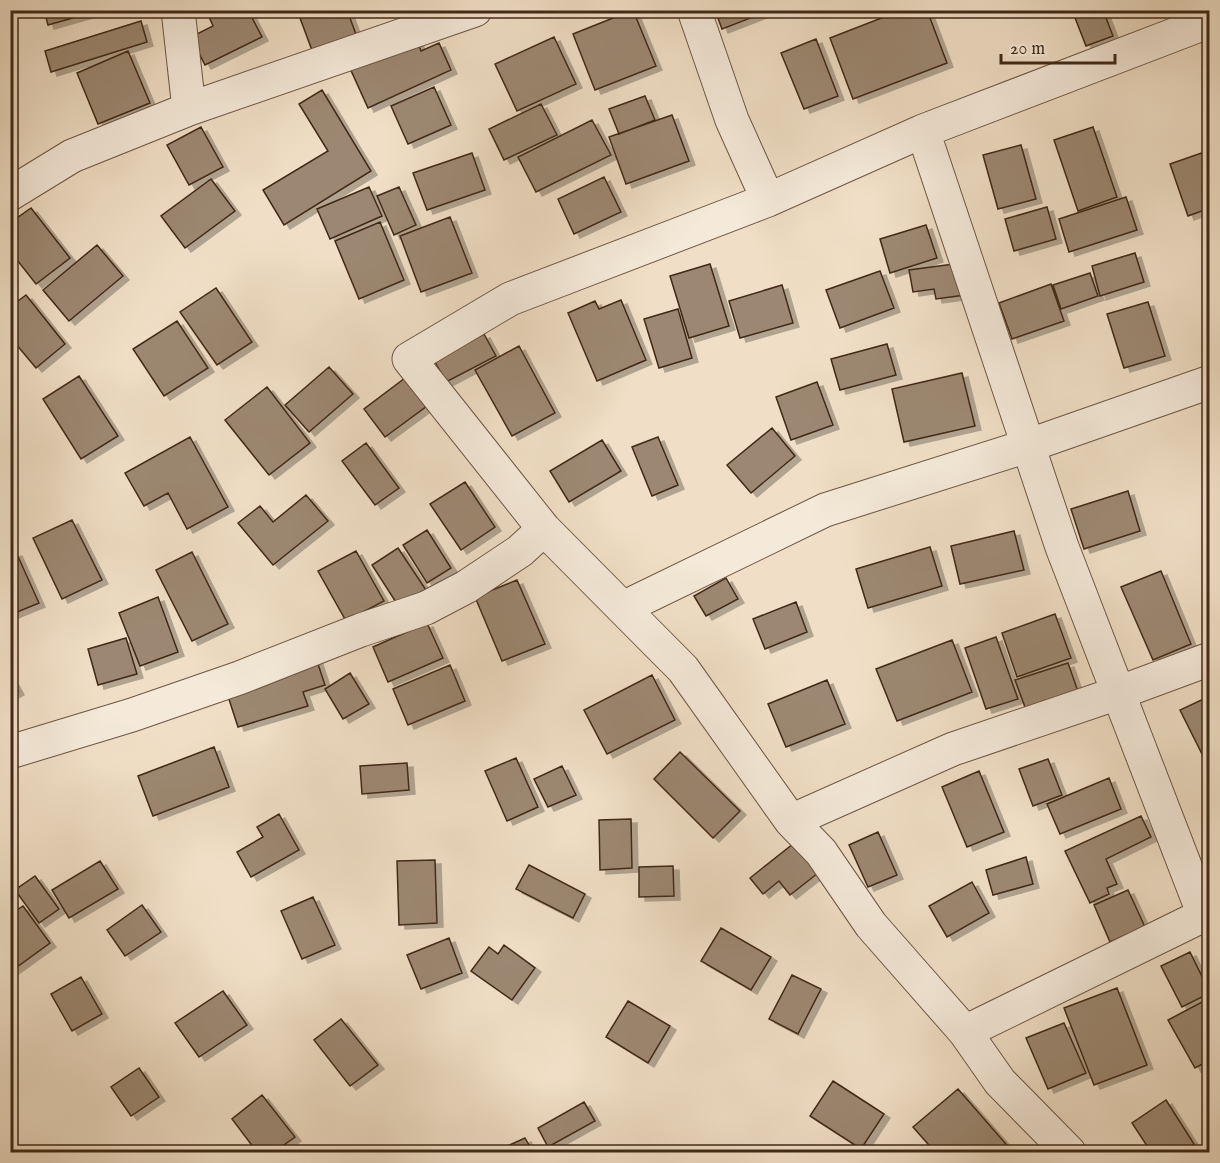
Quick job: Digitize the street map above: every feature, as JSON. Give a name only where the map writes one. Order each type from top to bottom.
[{"type":"street","points":[[178,10],[189,110]]},
{"type":"street","points":[[10,194],[72,156],[189,110],[475,10]]},
{"type":"street","points":[[694,10],[732,120],[768,200]]},
{"type":"street","points":[[1069,1152],[1000,1082],[965,1032],[871,925],[821,852],[791,821],[683,669],[544,529],[409,359],[510,299],[768,200],[923,131],[1209,21]]},
{"type":"street","points":[[923,131],[1062,547],[1207,914],[965,1032]]},
{"type":"street","points":[[623,608],[825,510],[1027,446],[1209,382]]},
{"type":"street","points":[[10,752],[132,715],[239,678],[361,630],[426,608],[466,587],[520,551],[544,529]]},
{"type":"street","points":[[791,821],[953,749],[1118,693],[1209,658]]},
{"type":"building","points":[[44,10],[101,10],[48,25]]},
{"type":"building","points":[[206,10],[248,10],[262,37],[205,65],[191,37],[213,26]]},
{"type":"building","points":[[297,10],[347,10],[357,37],[313,53]]},
{"type":"building","points":[[633,10],[656,66],[595,90],[573,34]]},
{"type":"building","points":[[715,10],[771,10],[722,29]]},
{"type":"building","points":[[902,10],[927,10],[947,63],[853,99],[830,38]]},
{"type":"building","points":[[1072,10],[1103,10],[1113,36],[1086,46]]},
{"type":"building","points":[[141,21],[147,42],[51,72],[45,51]]},
{"type":"building","points":[[415,36],[421,51],[439,43],[451,70],[368,108],[349,66]]},
{"type":"building","points":[[554,37],[576,84],[517,111],[495,64]]},
{"type":"building","points":[[816,39],[838,96],[804,109],[781,53]]},
{"type":"building","points":[[128,51],[150,103],[98,124],[77,73]]},
{"type":"building","points":[[434,87],[451,125],[408,144],[391,106]]},
{"type":"building","points":[[322,90],[371,171],[284,225],[263,190],[328,151],[299,104]]},
{"type":"building","points":[[645,96],[655,120],[619,134],[609,109]]},
{"type":"building","points":[[541,104],[557,135],[504,160],[489,129]]},
{"type":"building","points":[[672,115],[689,161],[626,184],[609,137]]},
{"type":"building","points":[[592,120],[611,155],[536,192],[518,157]]},
{"type":"building","points":[[201,127],[223,167],[189,185],[167,145]]},
{"type":"building","points":[[1093,127],[1117,197],[1078,211],[1054,140]]},
{"type":"building","points":[[1021,145],[1036,199],[998,209],[983,155]]},
{"type":"building","points":[[1210,150],[1210,208],[1188,216],[1170,164]]},
{"type":"building","points":[[472,153],[485,190],[427,210],[413,173]]},
{"type":"building","points":[[604,177],[621,212],[574,234],[558,199]]},
{"type":"building","points":[[211,179],[235,211],[185,248],[161,216]]},
{"type":"building","points":[[369,187],[382,216],[330,239],[317,209]]},
{"type":"building","points":[[399,187],[416,225],[394,235],[377,196]]},
{"type":"building","points":[[1126,197],[1137,230],[1069,252],[1059,219]]},
{"type":"building","points":[[1047,207],[1056,239],[1014,251],[1005,219]]},
{"type":"building","points":[[31,208],[70,258],[36,284],[10,251],[10,223]]},
{"type":"building","points":[[450,217],[472,273],[421,292],[400,236]]},
{"type":"building","points":[[380,222],[404,280],[359,299],[335,241]]},
{"type":"building","points":[[926,225],[937,258],[890,273],[880,239]]},
{"type":"building","points":[[97,245],[123,276],[69,321],[43,290]]},
{"type":"building","points":[[1135,253],[1144,282],[1100,296],[1092,266]]},
{"type":"building","points":[[961,263],[965,295],[936,299],[934,289],[913,292],[909,270]]},
{"type":"building","points":[[710,264],[729,326],[689,338],[670,276]]},
{"type":"building","points":[[880,271],[894,308],[840,328],[826,290]]},
{"type":"building","points":[[1090,273],[1098,296],[1061,309],[1053,285]]},
{"type":"building","points":[[1051,284],[1064,321],[1012,339],[999,303]]},
{"type":"building","points":[[782,285],[793,323],[740,338],[729,301]]},
{"type":"building","points":[[216,288],[252,342],[217,365],[180,312]]},
{"type":"building","points":[[26,295],[65,344],[36,368],[10,337],[10,307]]},
{"type":"building","points":[[621,300],[646,360],[597,381],[568,313],[595,301],[599,309]]},
{"type":"building","points":[[1148,302],[1165,356],[1124,368],[1107,314]]},
{"type":"building","points":[[678,309],[692,358],[659,368],[644,319]]},
{"type":"building","points":[[177,321],[208,368],[164,396],[133,349]]},
{"type":"building","points":[[484,334],[496,356],[446,382],[434,360]]},
{"type":"building","points":[[887,344],[896,375],[840,390],[831,359]]},
{"type":"building","points":[[519,346],[555,413],[512,436],[475,370]]},
{"type":"building","points":[[329,367],[353,394],[309,432],[285,405]]},
{"type":"building","points":[[962,373],[975,426],[904,442],[892,389]]},
{"type":"building","points":[[409,375],[431,403],[385,437],[364,409]]},
{"type":"building","points":[[79,376],[118,436],[81,459],[43,399]]},
{"type":"building","points":[[817,382],[833,425],[791,440],[776,397]]},
{"type":"building","points":[[267,387],[310,443],[269,475],[225,420]]},
{"type":"building","points":[[772,428],[795,456],[751,493],[727,465]]},
{"type":"building","points":[[190,437],[228,507],[187,529],[168,493],[144,506],[125,473]]},
{"type":"building","points":[[658,437],[678,485],[652,496],[632,447]]},
{"type":"building","points":[[602,440],[621,471],[569,502],[550,471]]},
{"type":"building","points":[[366,443],[399,488],[375,505],[342,461]]},
{"type":"building","points":[[465,482],[495,527],[461,550],[430,504]]},
{"type":"building","points":[[1128,491],[1140,531],[1084,549],[1071,509]]},
{"type":"building","points":[[306,495],[328,521],[273,565],[238,523],[260,506],[273,522]]},
{"type":"building","points":[[72,520],[102,580],[62,599],[33,538]]},
{"type":"building","points":[[427,530],[451,568],[427,583],[403,545]]},
{"type":"building","points":[[1014,531],[1024,570],[960,584],[951,546]]},
{"type":"building","points":[[930,547],[942,586],[868,608],[856,569]]},
{"type":"building","points":[[398,548],[426,590],[399,607],[372,565]]},
{"type":"building","points":[[356,551],[384,601],[346,621],[318,571]]},
{"type":"building","points":[[16,552],[39,603],[10,615],[10,554]]},
{"type":"building","points":[[192,552],[228,624],[192,641],[156,570]]},
{"type":"building","points":[[1161,571],[1191,644],[1153,660],[1121,587]]},
{"type":"building","points":[[726,578],[738,599],[706,616],[694,596]]},
{"type":"building","points":[[517,580],[545,644],[502,661],[475,597]]},
{"type":"building","points":[[158,597],[178,652],[140,666],[119,613]]},
{"type":"building","points":[[796,602],[807,632],[765,649],[753,619]]},
{"type":"building","points":[[1055,614],[1071,658],[1017,677],[1002,633]]},
{"type":"building","points":[[427,623],[443,658],[388,682],[373,647]]},
{"type":"building","points":[[996,637],[1018,699],[986,709],[965,648]]},
{"type":"building","points":[[126,638],[137,674],[98,685],[88,649]]},
{"type":"building","points":[[952,640],[972,692],[897,721],[876,669]]},
{"type":"building","points":[[316,658],[325,685],[303,692],[308,706],[238,727],[225,687]]},
{"type":"building","points":[[1068,663],[1081,700],[1029,718],[1015,680]]},
{"type":"building","points":[[450,665],[465,701],[408,725],[393,689]]},
{"type":"building","points":[[350,673],[369,704],[343,719],[325,689]]},
{"type":"building","points":[[652,675],[675,720],[607,754],[584,710]]},
{"type":"building","points":[[10,676],[18,691],[10,695]]},
{"type":"building","points":[[827,680],[845,724],[786,747],[768,704]]},
{"type":"building","points":[[1210,696],[1210,753],[1203,756],[1180,710]]},
{"type":"building","points":[[214,747],[229,787],[153,816],[138,776]]},
{"type":"building","points":[[680,752],[740,811],[713,838],[654,779]]},
{"type":"building","points":[[516,758],[538,807],[507,821],[485,771]]},
{"type":"building","points":[[1048,759],[1062,795],[1033,806],[1019,769]]},
{"type":"building","points":[[407,763],[409,790],[362,794],[360,766]]},
{"type":"building","points":[[562,766],[576,795],[548,807],[534,779]]},
{"type":"building","points":[[979,771],[1004,832],[967,847],[942,787]]},
{"type":"building","points":[[1109,778],[1121,809],[1060,834],[1047,804]]},
{"type":"building","points":[[279,814],[299,850],[251,877],[237,852],[263,837],[257,827]]},
{"type":"building","points":[[1141,816],[1151,837],[1106,859],[1117,884],[1107,888],[1109,894],[1090,903],[1065,851]]},
{"type":"building","points":[[631,819],[632,868],[600,870],[599,820]]},
{"type":"building","points":[[878,832],[897,875],[868,887],[849,845]]},
{"type":"building","points":[[798,840],[822,870],[790,895],[779,881],[763,894],[750,878]]},
{"type":"building","points":[[1026,857],[1033,884],[993,895],[986,870]]},
{"type":"building","points":[[435,860],[437,923],[399,925],[397,861]]},
{"type":"building","points":[[100,861],[118,889],[69,918],[52,890]]},
{"type":"building","points":[[529,865],[585,894],[573,918],[516,889]]},
{"type":"building","points":[[673,866],[674,896],[639,897],[639,867]]},
{"type":"building","points":[[35,876],[59,909],[39,923],[15,890]]},
{"type":"building","points":[[972,882],[989,913],[947,937],[929,906]]},
{"type":"building","points":[[1128,890],[1145,927],[1110,942],[1094,905]]},
{"type":"building","points":[[313,897],[335,945],[302,959],[281,911]]},
{"type":"building","points":[[142,905],[161,932],[125,956],[107,930]]},
{"type":"building","points":[[23,906],[50,943],[10,972],[10,915]]},
{"type":"building","points":[[721,928],[771,957],[751,990],[701,961]]},
{"type":"building","points":[[449,938],[462,973],[421,989],[407,955]]},
{"type":"building","points":[[504,945],[535,968],[512,1000],[471,971],[489,947],[498,954]]},
{"type":"building","points":[[1190,952],[1210,993],[1182,1007],[1161,966]]},
{"type":"building","points":[[792,975],[821,989],[798,1034],[769,1019]]},
{"type":"building","points":[[81,977],[102,1014],[72,1031],[51,994]]},
{"type":"building","points":[[1117,988],[1147,1065],[1094,1085],[1064,1008]]},
{"type":"building","points":[[223,991],[247,1025],[199,1057],[175,1023]]},
{"type":"building","points":[[628,1001],[670,1026],[648,1063],[606,1037]]},
{"type":"building","points":[[1204,1001],[1210,1011],[1210,1060],[1195,1068],[1168,1020]]},
{"type":"building","points":[[341,1019],[378,1065],[350,1086],[314,1040]]},
{"type":"building","points":[[1064,1023],[1086,1073],[1048,1089],[1026,1038]]},
{"type":"building","points":[[139,1068],[159,1097],[131,1116],[111,1087]]},
{"type":"building","points":[[1210,1072],[1210,1092],[1203,1075]]},
{"type":"building","points":[[833,1081],[884,1114],[861,1149],[810,1116]]},
{"type":"building","points":[[958,1089],[1012,1151],[935,1152],[913,1127]]},
{"type":"building","points":[[262,1095],[295,1137],[274,1152],[257,1152],[232,1119]]},
{"type":"building","points":[[1166,1100],[1194,1144],[1180,1152],[1151,1152],[1132,1123]]},
{"type":"building","points":[[584,1102],[595,1121],[548,1147],[538,1128]]},
{"type":"building","points":[[525,1138],[533,1152],[494,1152]]}]
